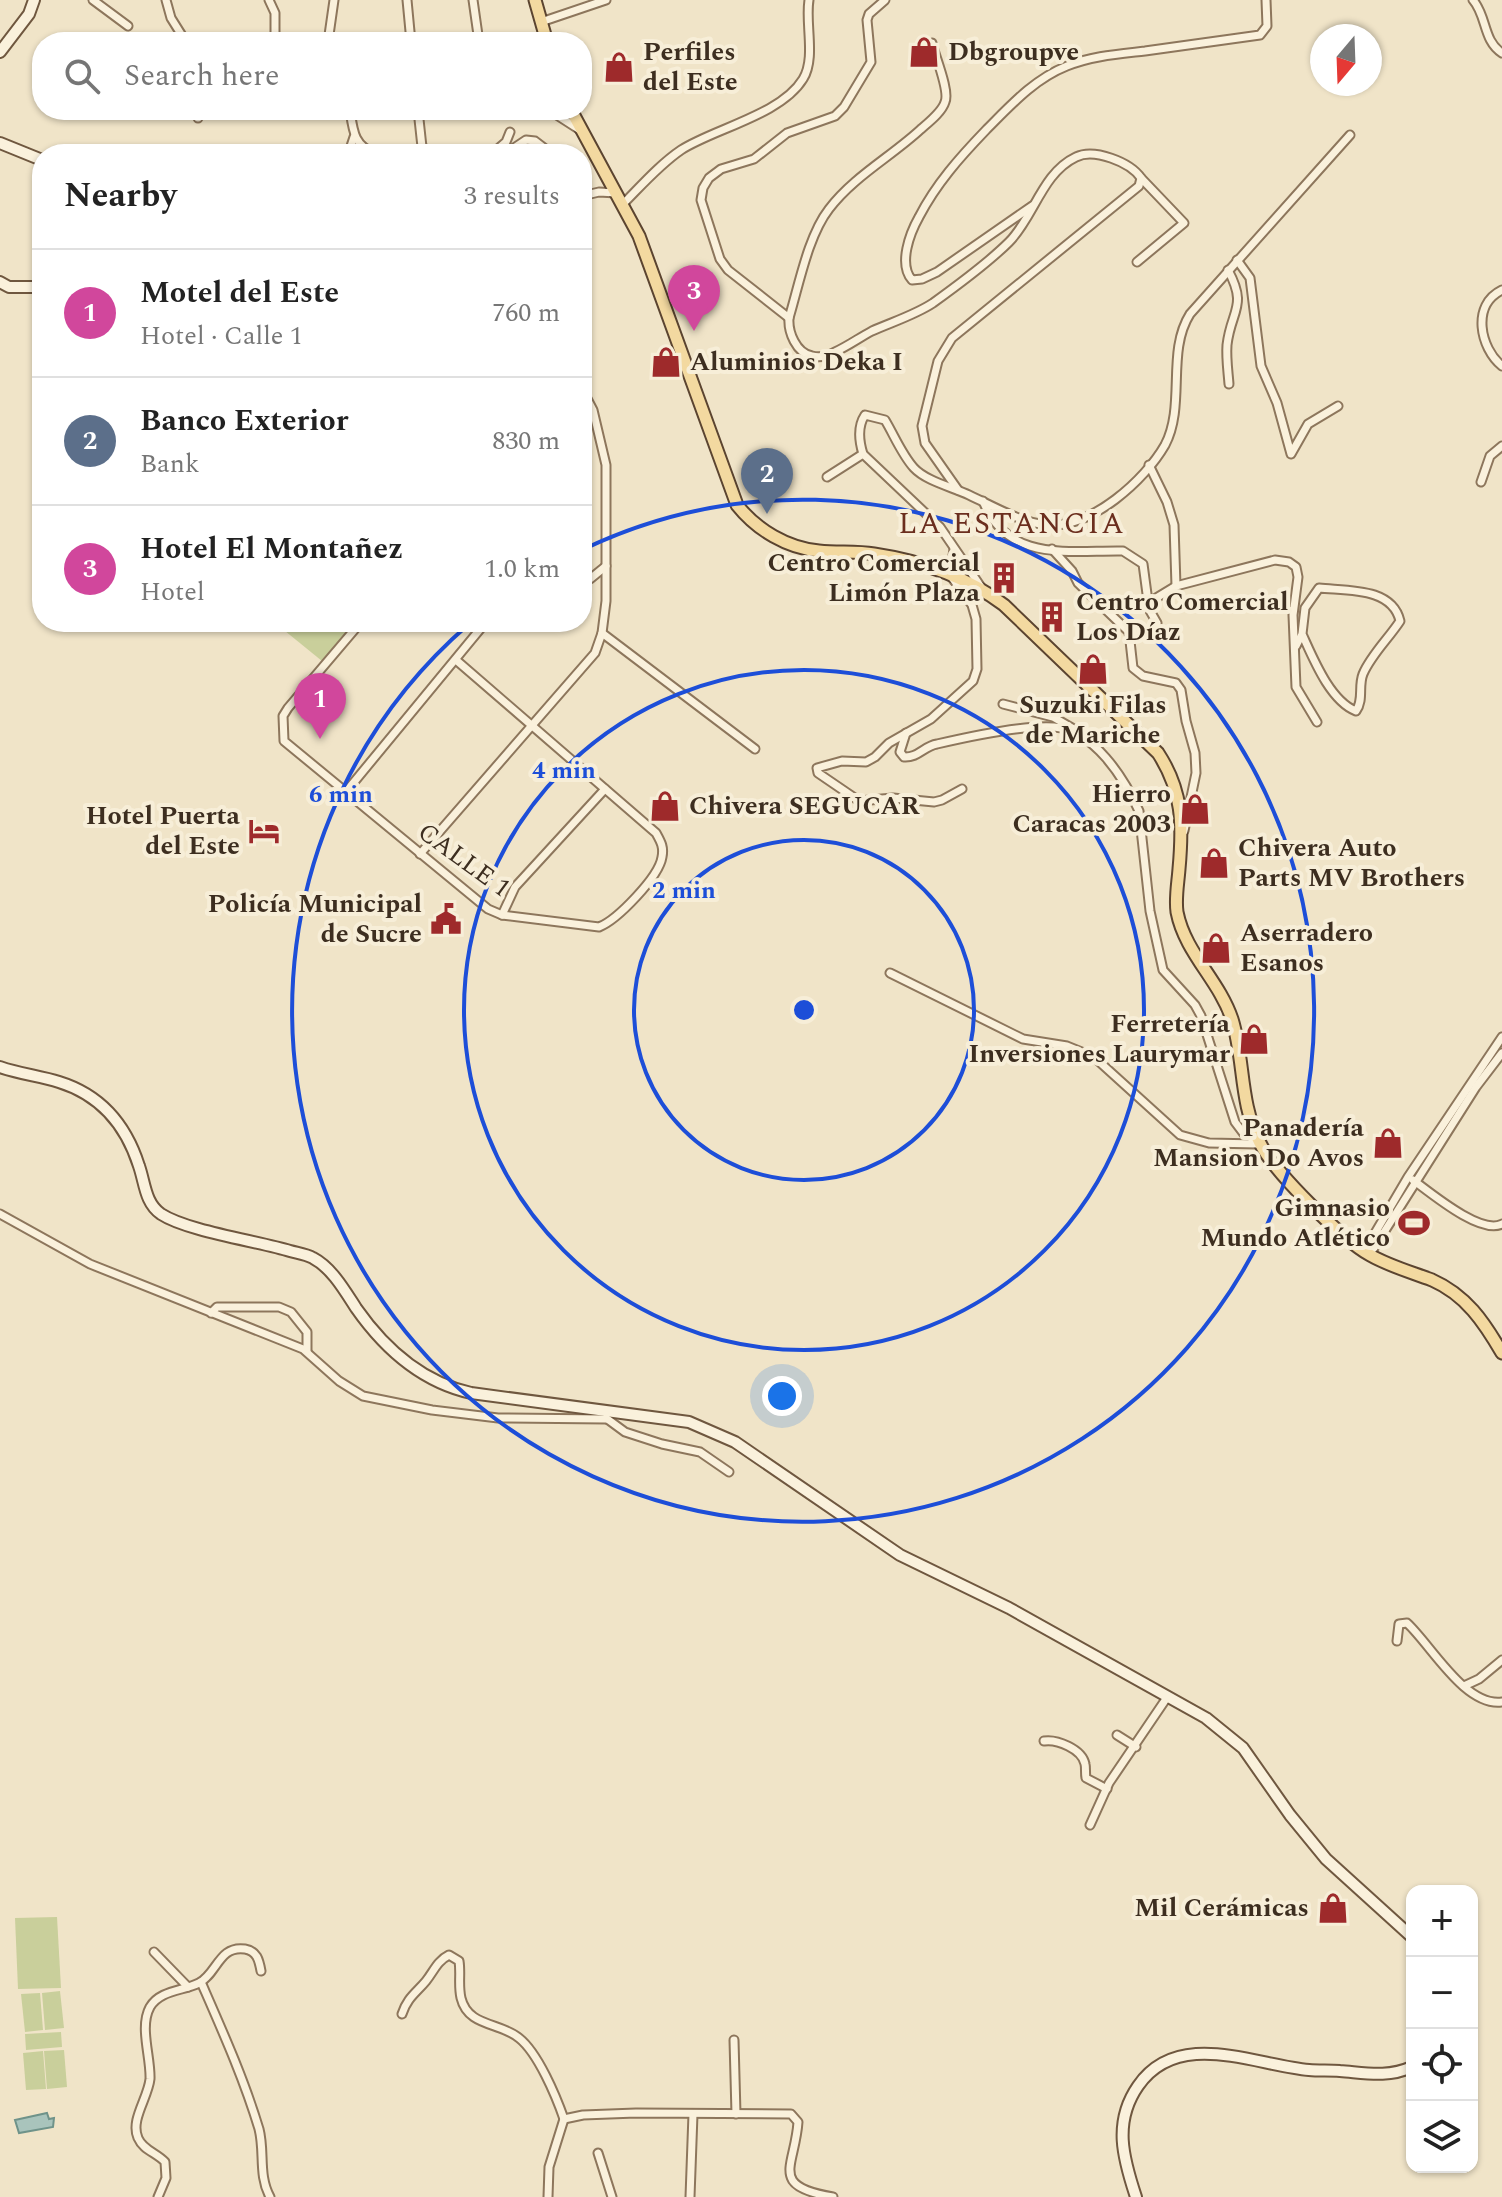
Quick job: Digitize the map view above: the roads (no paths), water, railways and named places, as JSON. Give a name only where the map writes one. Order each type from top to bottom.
[{"type":"main road","points":[[0,52],[29,14],[34,0]]},
{"type":"main road","points":[[535,0],[544,32]]},
{"type":"main road","points":[[576,120],[589,144]]},
{"type":"main road","points":[[0,143],[32,156]]},
{"type":"main road","points":[[592,149],[639,236],[737,505],[747,518],[796,548],[872,553],[929,565],[983,589],[1004,605],[1158,753],[1172,773],[1178,795],[1182,841],[1176,907],[1180,925],[1187,945],[1222,997],[1232,1018],[1245,1108],[1260,1143],[1279,1170],[1307,1200],[1367,1254],[1434,1281],[1456,1294],[1478,1316],[1502,1353]]},
{"type":"main road","points":[[0,282],[9,287],[32,287]]},
{"type":"main road","points":[[0,1067],[34,1078],[60,1082],[90,1096],[113,1115],[127,1134],[148,1197],[162,1214],[188,1225],[312,1257],[337,1280],[384,1344],[438,1382],[471,1393],[606,1416],[689,1422],[708,1428],[756,1455],[900,1555],[1009,1608],[1206,1718],[1240,1744],[1317,1849],[1406,1931]]},
{"type":"main road","points":[[1136,2197],[1125,2166],[1122,2124],[1135,2091],[1159,2063],[1200,2053],[1309,2070],[1374,2075],[1406,2069]]},
{"type":"street","points":[[93,0],[128,26]]},
{"type":"street","points":[[166,0],[171,18],[180,32]]},
{"type":"street","points":[[269,0],[275,13],[275,32]]},
{"type":"street","points":[[329,32],[334,0]]},
{"type":"street","points":[[407,0],[410,32]]},
{"type":"street","points":[[473,0],[478,32]]},
{"type":"street","points":[[541,22],[606,0]]},
{"type":"street","points":[[622,205],[683,149],[760,113],[792,92],[804,78],[808,61],[809,0]]},
{"type":"street","points":[[789,318],[728,270],[720,259],[701,200],[703,188],[709,178],[721,169],[754,159],[787,133],[817,125],[835,116],[844,107],[871,62],[869,14],[885,0]]},
{"type":"street","points":[[1034,205],[937,272],[912,280],[907,274],[905,264],[913,227],[928,199],[959,158],[1019,97],[1042,79],[1066,66],[1095,57],[1260,35],[1267,26],[1266,0]]},
{"type":"street","points":[[1473,0],[1479,8],[1490,44],[1502,53]]},
{"type":"street","points":[[932,43],[946,90],[945,102],[900,149],[853,184],[827,210],[811,247],[789,318],[789,327],[803,352],[822,357],[837,352],[854,340],[930,305],[1010,241],[1058,170],[1077,156],[1090,154],[1122,162],[1136,171],[1184,223],[1137,262]]},
{"type":"street","points":[[351,120],[352,144]]},
{"type":"street","points":[[419,120],[422,144]]},
{"type":"street","points":[[564,120],[583,132]]},
{"type":"street","points":[[504,144],[510,132]]},
{"type":"street","points":[[983,589],[940,527],[863,454],[859,443],[865,415],[885,420],[913,467],[1033,522],[1059,525],[1105,508],[1149,465],[1167,442],[1182,327],[1190,314],[1350,135]]},
{"type":"street","points":[[354,137],[360,144]]},
{"type":"street","points":[[520,144],[526,140],[539,144]]},
{"type":"street","points":[[958,490],[925,443],[922,426],[938,361],[952,338],[1139,186],[1141,178]]},
{"type":"street","points":[[592,194],[616,193]]},
{"type":"street","points":[[1237,260],[1250,278],[1261,366],[1277,403],[1291,454],[1308,424],[1338,406]]},
{"type":"street","points":[[1228,270],[1237,286],[1238,298],[1238,311],[1227,343],[1229,384]]},
{"type":"street","points":[[1502,290],[1495,293],[1483,314],[1481,333],[1493,358],[1502,366]]},
{"type":"street","points":[[420,854],[595,653],[602,633],[606,601],[606,465],[592,408]]},
{"type":"street","points":[[1481,482],[1490,456],[1502,446]]},
{"type":"street","points":[[827,477],[863,454]]},
{"type":"street","points":[[1149,465],[1174,525],[1176,586]]},
{"type":"street","points":[[983,501],[990,519],[1008,537],[1028,547],[1123,551],[1131,554],[1143,564],[1148,603],[1157,623]]},
{"type":"street","points":[[954,549],[950,575],[972,605],[976,619],[977,669],[973,681],[931,719],[866,762],[842,761],[817,768],[818,773],[859,801],[893,798],[934,802],[962,789]]},
{"type":"street","points":[[1052,549],[1072,571],[1078,583],[1129,632],[1133,668],[1143,676],[1176,683],[1181,690],[1195,753],[1196,773],[1182,841]]},
{"type":"street","points":[[1148,603],[1176,586],[1275,560],[1289,562],[1296,567],[1298,577],[1293,615],[1296,687],[1317,722]]},
{"type":"street","points":[[592,577],[606,566]]},
{"type":"street","points":[[1296,646],[1302,634],[1305,608],[1319,588],[1368,592],[1384,598],[1397,609],[1400,621],[1361,677],[1360,705],[1356,711],[1333,691],[1302,634]]},
{"type":"street","name":"CALLE 1","points":[[352,632],[283,716],[284,741],[290,748],[488,909],[502,915],[599,927],[610,922],[655,874],[662,859],[662,844],[656,833],[456,660]]},
{"type":"street","points":[[345,793],[478,632]]},
{"type":"street","points":[[602,633],[755,749]]},
{"type":"street","points":[[1003,704],[1053,717],[1070,725],[1107,761],[1133,797],[1139,811],[1150,911],[1163,970],[1195,1005],[1208,1032],[1235,1122],[1244,1134],[1260,1143]]},
{"type":"street","points":[[906,733],[900,752],[904,757],[914,758],[932,744],[1035,728],[1056,727],[1089,741]]},
{"type":"street","points":[[502,915],[515,887],[605,789]]},
{"type":"street","points":[[890,973],[1023,1039],[1067,1046],[1094,1057],[1180,1135],[1209,1143],[1260,1143]]},
{"type":"street","points":[[1367,1254],[1368,1245],[1408,1177],[1502,1037]]},
{"type":"street","points":[[1367,1254],[1374,1248],[1502,1053]]},
{"type":"street","points":[[1408,1177],[1477,1223],[1494,1228],[1502,1224]]},
{"type":"street","points":[[0,1214],[90,1264],[307,1351],[353,1392],[432,1410],[498,1418],[606,1416],[625,1432],[700,1452],[729,1472]]},
{"type":"street","points":[[211,1313],[217,1307],[268,1306],[285,1309],[307,1332],[307,1351]]},
{"type":"street","points":[[1397,1641],[1399,1624],[1407,1623],[1464,1686],[1484,1700],[1502,1702]]},
{"type":"street","points":[[1464,1686],[1479,1679],[1502,1660]]},
{"type":"street","points":[[1090,1825],[1107,1789],[1168,1696]]},
{"type":"street","points":[[1117,1735],[1136,1747]]},
{"type":"street","points":[[1044,1741],[1064,1743],[1084,1760],[1086,1778],[1107,1789]]},
{"type":"street","points":[[158,2197],[166,2178],[165,2162],[142,2145],[136,2132],[136,2122],[150,2077],[149,2008],[160,1996],[201,1982],[223,1954],[233,1949],[252,1951],[258,1956],[261,1971]]},
{"type":"street","points":[[154,1952],[188,1987]]},
{"type":"street","points":[[402,2014],[413,1992],[427,1980],[437,1963],[449,1955],[455,1956],[459,1961],[460,1993],[465,2008],[480,2022],[522,2040],[546,2079],[564,2119],[549,2167],[548,2197]]},
{"type":"street","points":[[201,1982],[260,2132],[263,2177],[270,2197]]},
{"type":"street","points":[[734,2040],[736,2114]]},
{"type":"street","points":[[690,2197],[693,2114]]},
{"type":"street","points":[[564,2119],[597,2115],[794,2115],[798,2128],[789,2165],[790,2176],[794,2183],[808,2192],[833,2197]]},
{"type":"street","points":[[598,2153],[612,2197]]},
{"type":"water","points":[[47,2113],[49,2119],[54,2118],[53,2127],[19,2133],[15,2120]]},
{"type":"place","name":"Dbgroupve","points":[[924,52]]},
{"type":"place","name":"Perfiles del Este","points":[[619,67]]},
{"type":"place","name":"Hotel El Montañez","points":[[694,331]]},
{"type":"place","name":"Aluminios Deka I","points":[[666,362]]},
{"type":"place","name":"Banco Exterior","points":[[767,514]]},
{"type":"place","name":"Centro Comercial Limón Plaza","points":[[1004,578]]},
{"type":"place","name":"Centro Comercial Los Díaz","points":[[1052,617]]},
{"type":"place","name":"Suzuki Filas de Mariche","points":[[1093,669]]},
{"type":"place","name":"Motel del Este","points":[[320,739]]},
{"type":"place","name":"Chivera SEGUCAR","points":[[665,806]]},
{"type":"place","name":"Hierro Caracas 2003","points":[[1195,809]]},
{"type":"place","name":"Hotel Puerta del Este","points":[[264,831]]},
{"type":"place","name":"Chivera Auto Parts MV Brothers","points":[[1214,863]]},
{"type":"place","name":"Policía Municipal de Sucre","points":[[446,919]]},
{"type":"place","name":"Aserradero Esanos","points":[[1216,948]]},
{"type":"place","name":"Ferretería Inversiones Laurymar","points":[[1254,1039]]},
{"type":"place","name":"Panadería Mansion Do Avos","points":[[1388,1143]]},
{"type":"place","name":"Gimnasio Mundo Atlético","points":[[1414,1223]]},
{"type":"place","name":"Mil Cerámicas","points":[[1333,1908]]},
{"type":"district","name":"LA ESTANCIA","points":[[1012,524]]}]
